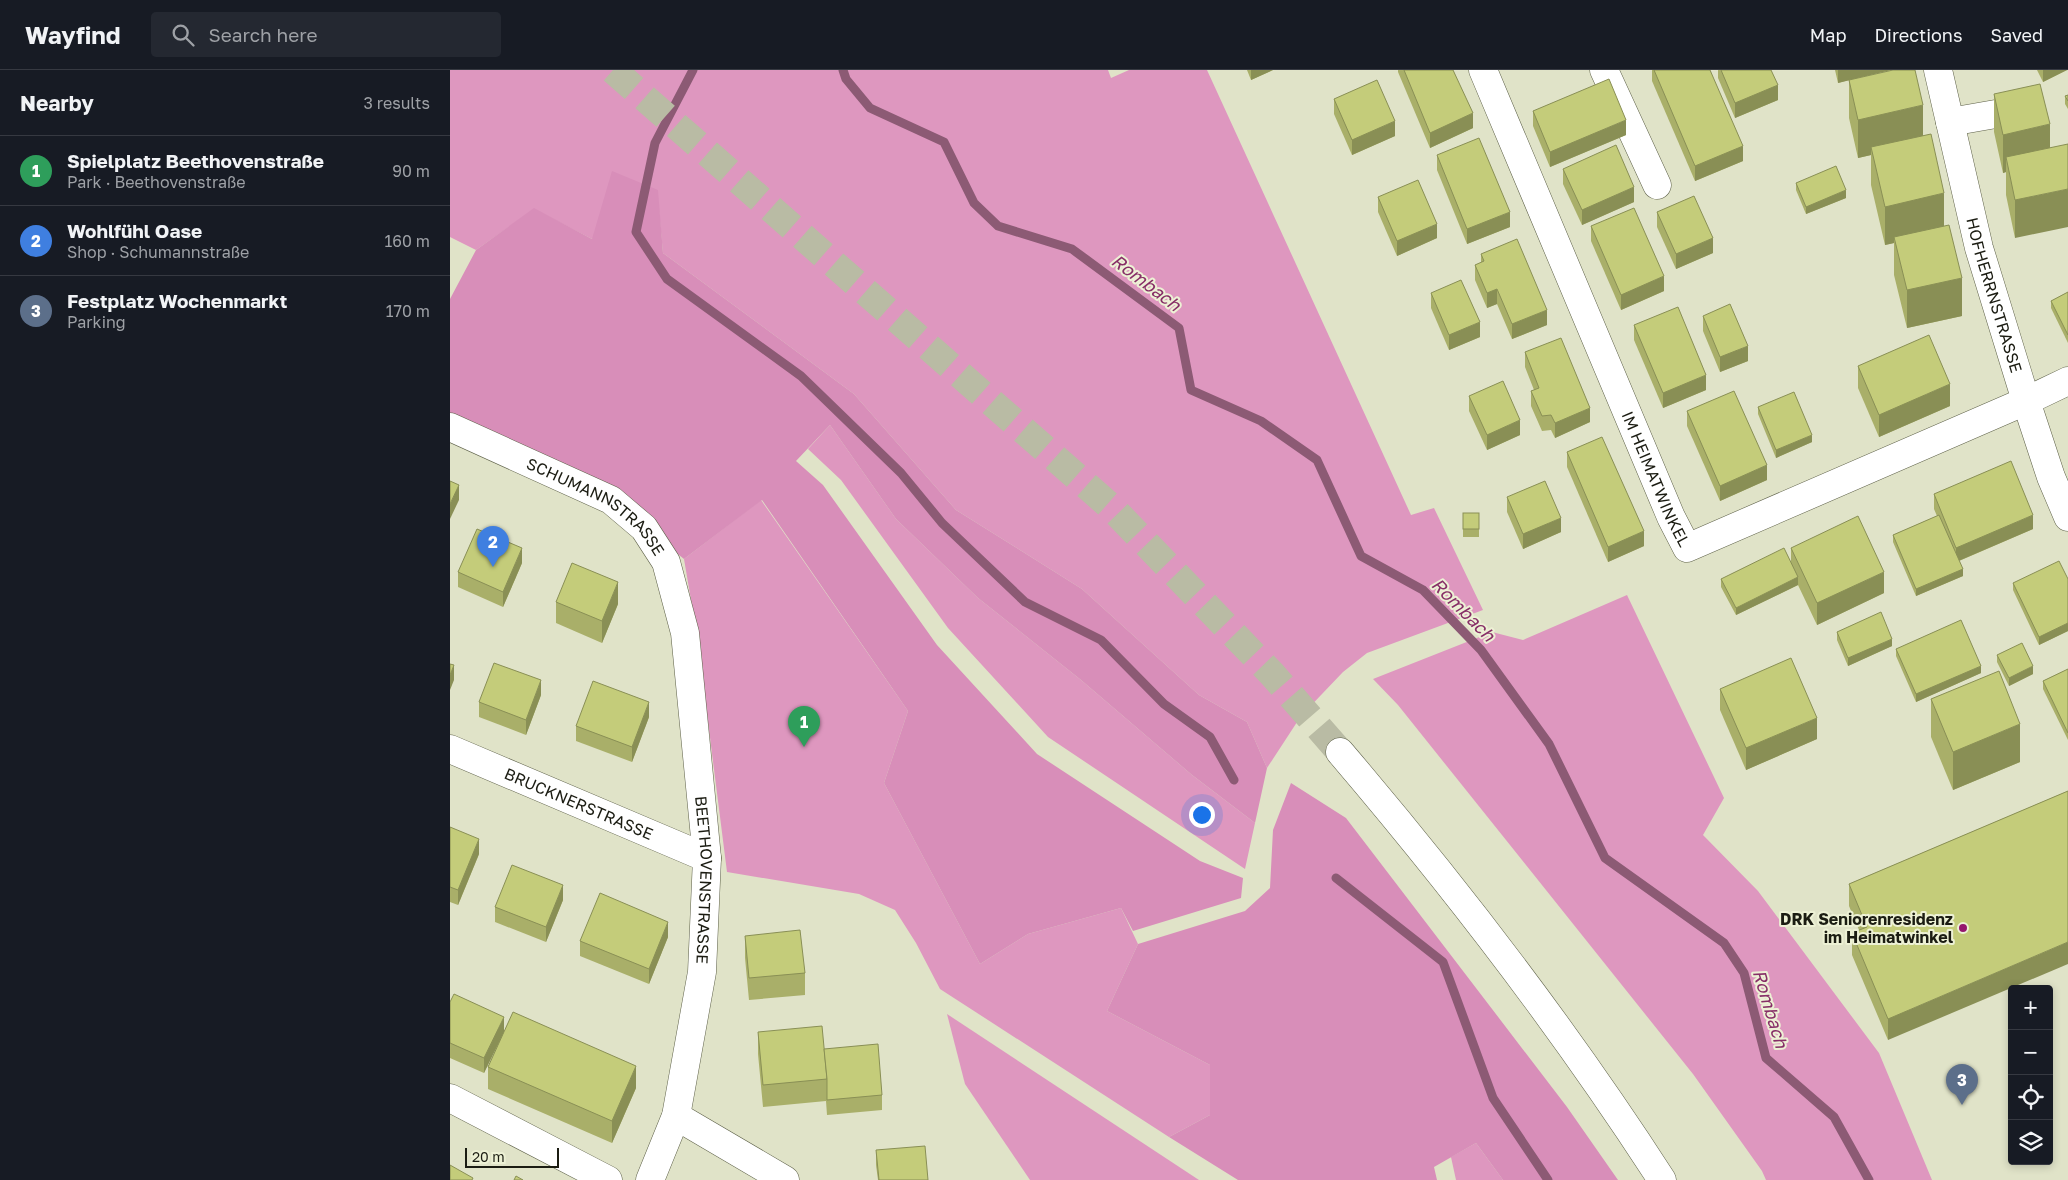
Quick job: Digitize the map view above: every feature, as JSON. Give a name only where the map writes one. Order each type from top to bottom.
[{"type":"main road","name":"IM HEIMATWINKEL","points":[[1482,70],[1671,517],[1687,548],[2026,401]]},
{"type":"main road","points":[[1604,70],[1657,185]]},
{"type":"main road","name":"HOFHERRNSTRASSE","points":[[1938,70],[1979,248],[2051,477],[2068,517]]},
{"type":"main road","points":[[1950,122],[2039,106]]},
{"type":"main road","points":[[2026,401],[2068,381]]},
{"type":"main road","name":"SCHUMANNSTRASSE","points":[[450,427],[611,500],[644,528],[666,562],[685,633]]},
{"type":"main road","name":"BEETHOVENSTRASSE","points":[[650,1180],[676,1116],[702,972],[707,858],[685,633]]},
{"type":"main road","name":"BRUCKNERSTRASSE","points":[[450,749],[707,858]]},
{"type":"main road","points":[[1340,752],[1432,863],[1532,991],[1589,1071],[1662,1180]]},
{"type":"main road","points":[[450,1098],[608,1180]]},
{"type":"main road","points":[[676,1116],[786,1180]]},
{"type":"shaded area","points":[[450,70],[1108,70],[1111,78],[1129,70],[1207,70],[1411,515],[1434,508],[1483,610],[1367,653],[1343,672],[1301,716],[1267,768],[1247,722],[1199,695],[1082,589],[956,510],[854,394],[663,253],[657,190],[592,239],[534,209],[476,250],[450,237]]},
{"type":"shaded area","points":[[612,171],[658,190],[663,253],[854,394],[956,510],[1082,589],[1199,695],[1247,722],[1267,768],[1255,823],[1192,775],[1081,680],[978,598],[896,519],[830,425],[796,461],[823,485],[937,645],[1037,754],[1200,861],[1243,878],[1241,898],[1133,931],[1121,908],[1028,934],[980,964],[884,783],[908,711],[762,500],[684,559],[611,500],[450,427],[450,299],[476,250],[534,208],[592,239]]},
{"type":"shaded area","points":[[830,425],[896,519],[978,598],[1081,680],[1192,775],[1255,823],[1245,869],[1048,737],[948,628],[841,480],[808,449]]},
{"type":"shaded area","points":[[761,500],[908,711],[884,783],[980,964],[1028,934],[1121,908],[1138,944],[1107,1011],[1210,1065],[1210,1115],[1169,1137],[940,989],[916,943],[895,910],[859,894],[727,872],[697,635],[684,559]]},
{"type":"shaded area","points":[[1627,595],[1724,798],[1703,835],[1758,891],[1879,1053],[1932,1180],[1766,1180],[1762,1171],[1693,1074],[1398,705],[1373,679],[1492,632],[1523,640]]},
{"type":"shaded area","points":[[1291,783],[1346,818],[1567,1107],[1618,1180],[1503,1180],[1476,1143],[1434,1167],[1437,1180],[1238,1180],[1169,1137],[1210,1115],[1210,1065],[1107,1011],[1138,944],[1245,911],[1270,888],[1273,830]]},
{"type":"shaded area","points":[[947,1014],[1199,1180],[1030,1180],[965,1084]]},
{"type":"shaded area","points":[[1476,1143],[1503,1180],[1456,1180],[1451,1157]]},
{"type":"building","points":[[1404,70],[1453,70],[1473,113],[1430,133]]},
{"type":"building","points":[[1654,70],[1710,70],[1743,146],[1695,166]]},
{"type":"building","points":[[1721,70],[1771,70],[1778,85],[1735,103]]},
{"type":"building","points":[[1893,70],[1915,70],[1923,105],[1858,120],[1849,80]]},
{"type":"building","points":[[1609,79],[1626,120],[1550,152],[1533,111]]},
{"type":"building","points":[[1377,80],[1395,121],[1352,140],[1334,99]]},
{"type":"building","points":[[2040,84],[2050,124],[2003,135],[1994,94]]},
{"type":"building","points":[[1931,134],[1944,193],[1885,207],[1871,147]]},
{"type":"building","points":[[1479,138],[1510,212],[1467,229],[1437,155]]},
{"type":"building","points":[[2068,144],[2068,189],[2015,200],[2006,157]]},
{"type":"building","points":[[1616,145],[1634,187],[1582,210],[1563,169]]},
{"type":"building","points":[[1836,166],[1846,190],[1806,207],[1796,183]]},
{"type":"building","points":[[1418,180],[1437,224],[1397,241],[1378,197]]},
{"type":"building","points":[[1694,196],[1713,238],[1676,254],[1657,212]]},
{"type":"building","points":[[1634,208],[1664,276],[1621,295],[1591,226]]},
{"type":"building","points":[[1949,225],[1962,278],[1907,290],[1894,237]]},
{"type":"building","points":[[1517,239],[1547,310],[1512,324],[1497,289],[1487,293],[1475,265],[1484,261],[1481,254]]},
{"type":"building","points":[[1461,280],[1480,322],[1449,335],[1431,293]]},
{"type":"building","points":[[2068,292],[2068,335],[2051,301]]},
{"type":"building","points":[[1730,304],[1748,346],[1720,357],[1703,316]]},
{"type":"building","points":[[1678,307],[1706,375],[1663,393],[1634,325]]},
{"type":"building","points":[[1929,335],[1950,384],[1879,415],[1858,366]]},
{"type":"building","points":[[1561,338],[1590,408],[1555,423],[1551,415],[1542,416],[1531,391],[1539,388],[1525,352]]},
{"type":"building","points":[[1503,381],[1520,420],[1487,435],[1469,396]]},
{"type":"building","points":[[1734,391],[1767,465],[1720,486],[1687,411]]},
{"type":"building","points":[[1794,392],[1812,435],[1776,450],[1758,407]]},
{"type":"building","points":[[1602,437],[1644,531],[1608,547],[1567,452]]},
{"type":"building","points":[[2011,461],[2033,515],[1956,548],[1934,494]]},
{"type":"building","points":[[450,481],[459,485],[450,504]]},
{"type":"building","points":[[1545,481],[1561,518],[1523,534],[1507,497]]},
{"type":"building","points":[[1463,513],[1479,513],[1479,529],[1463,529]]},
{"type":"building","points":[[1939,515],[1963,569],[1916,589],[1893,535]]},
{"type":"building","points":[[1858,516],[1884,572],[1817,603],[1791,548]]},
{"type":"building","points":[[477,529],[522,548],[503,592],[458,572]]},
{"type":"building","points":[[1784,548],[1798,577],[1736,608],[1721,579]]},
{"type":"building","points":[[2059,561],[2068,579],[2068,623],[2039,637],[2013,583]]},
{"type":"building","points":[[572,563],[618,582],[602,621],[556,602]]},
{"type":"building","points":[[1881,612],[1892,639],[1848,658],[1837,632]]},
{"type":"building","points":[[1961,620],[1981,666],[1916,694],[1896,649]]},
{"type":"building","points":[[2022,643],[2033,666],[2009,678],[1997,655]]},
{"type":"building","points":[[1791,658],[1817,718],[1746,748],[1720,689]]},
{"type":"building","points":[[494,663],[541,680],[526,720],[479,702]]},
{"type":"building","points":[[450,664],[454,665],[450,675]]},
{"type":"building","points":[[2068,669],[2068,733],[2043,681]]},
{"type":"building","points":[[1999,671],[2020,724],[1953,752],[1931,699]]},
{"type":"building","points":[[593,681],[649,702],[632,747],[576,726]]},
{"type":"building","name":"DRK Seniorenresidenz im Heimatwinkel","points":[[2068,791],[2068,942],[1888,1019],[1852,933],[1867,927],[1849,884]]},
{"type":"building","points":[[450,827],[479,839],[458,890],[450,887]]},
{"type":"building","points":[[512,865],[563,885],[546,927],[495,907]]},
{"type":"building","points":[[600,893],[668,922],[649,969],[580,941]]},
{"type":"building","points":[[800,930],[805,973],[749,978],[745,936]]},
{"type":"building","points":[[454,994],[504,1017],[484,1058],[450,1043],[450,1002]]},
{"type":"building","points":[[513,1012],[636,1066],[612,1121],[488,1067]]},
{"type":"building","points":[[822,1026],[827,1079],[763,1085],[758,1032]]},
{"type":"building","points":[[878,1044],[882,1095],[827,1100],[824,1049]]},
{"type":"building","points":[[925,1146],[928,1180],[879,1180],[876,1150]]},
{"type":"building","points":[[450,1165],[473,1178],[472,1180],[450,1180]]},
{"type":"building","points":[[516,1176],[523,1180],[514,1180]]},
{"type":"waterway","points":[[693,70],[655,143],[636,232],[667,279],[801,376],[901,473],[942,523],[1025,602],[1101,640],[1164,704],[1210,737],[1234,780]]},
{"type":"waterway","name":"Rombach","points":[[843,70],[846,79],[870,108],[944,142],[974,203],[998,226],[1072,249],[1179,328],[1191,390],[1261,421],[1317,460],[1361,556],[1423,590],[1481,650],[1549,744],[1605,858],[1724,943],[1744,973],[1766,1058],[1834,1117],[1869,1180]]},
{"type":"waterway","points":[[1336,878],[1443,962],[1493,1098],[1548,1180]]},
{"type":"tunnel","points":[[613,70],[1111,507],[1272,674],[1340,752]]},
{"type":"place","name":"Wohlfühl Oase","points":[[493,567]]},
{"type":"place","name":"Spielplatz Beethovenstraße","points":[[804,747]]},
{"type":"place","name":"DRK Seniorenresidenz im Heimatwinkel","points":[[1963,928]]},
{"type":"place","name":"Festplatz Wochenmarkt","points":[[1962,1105]]}]
